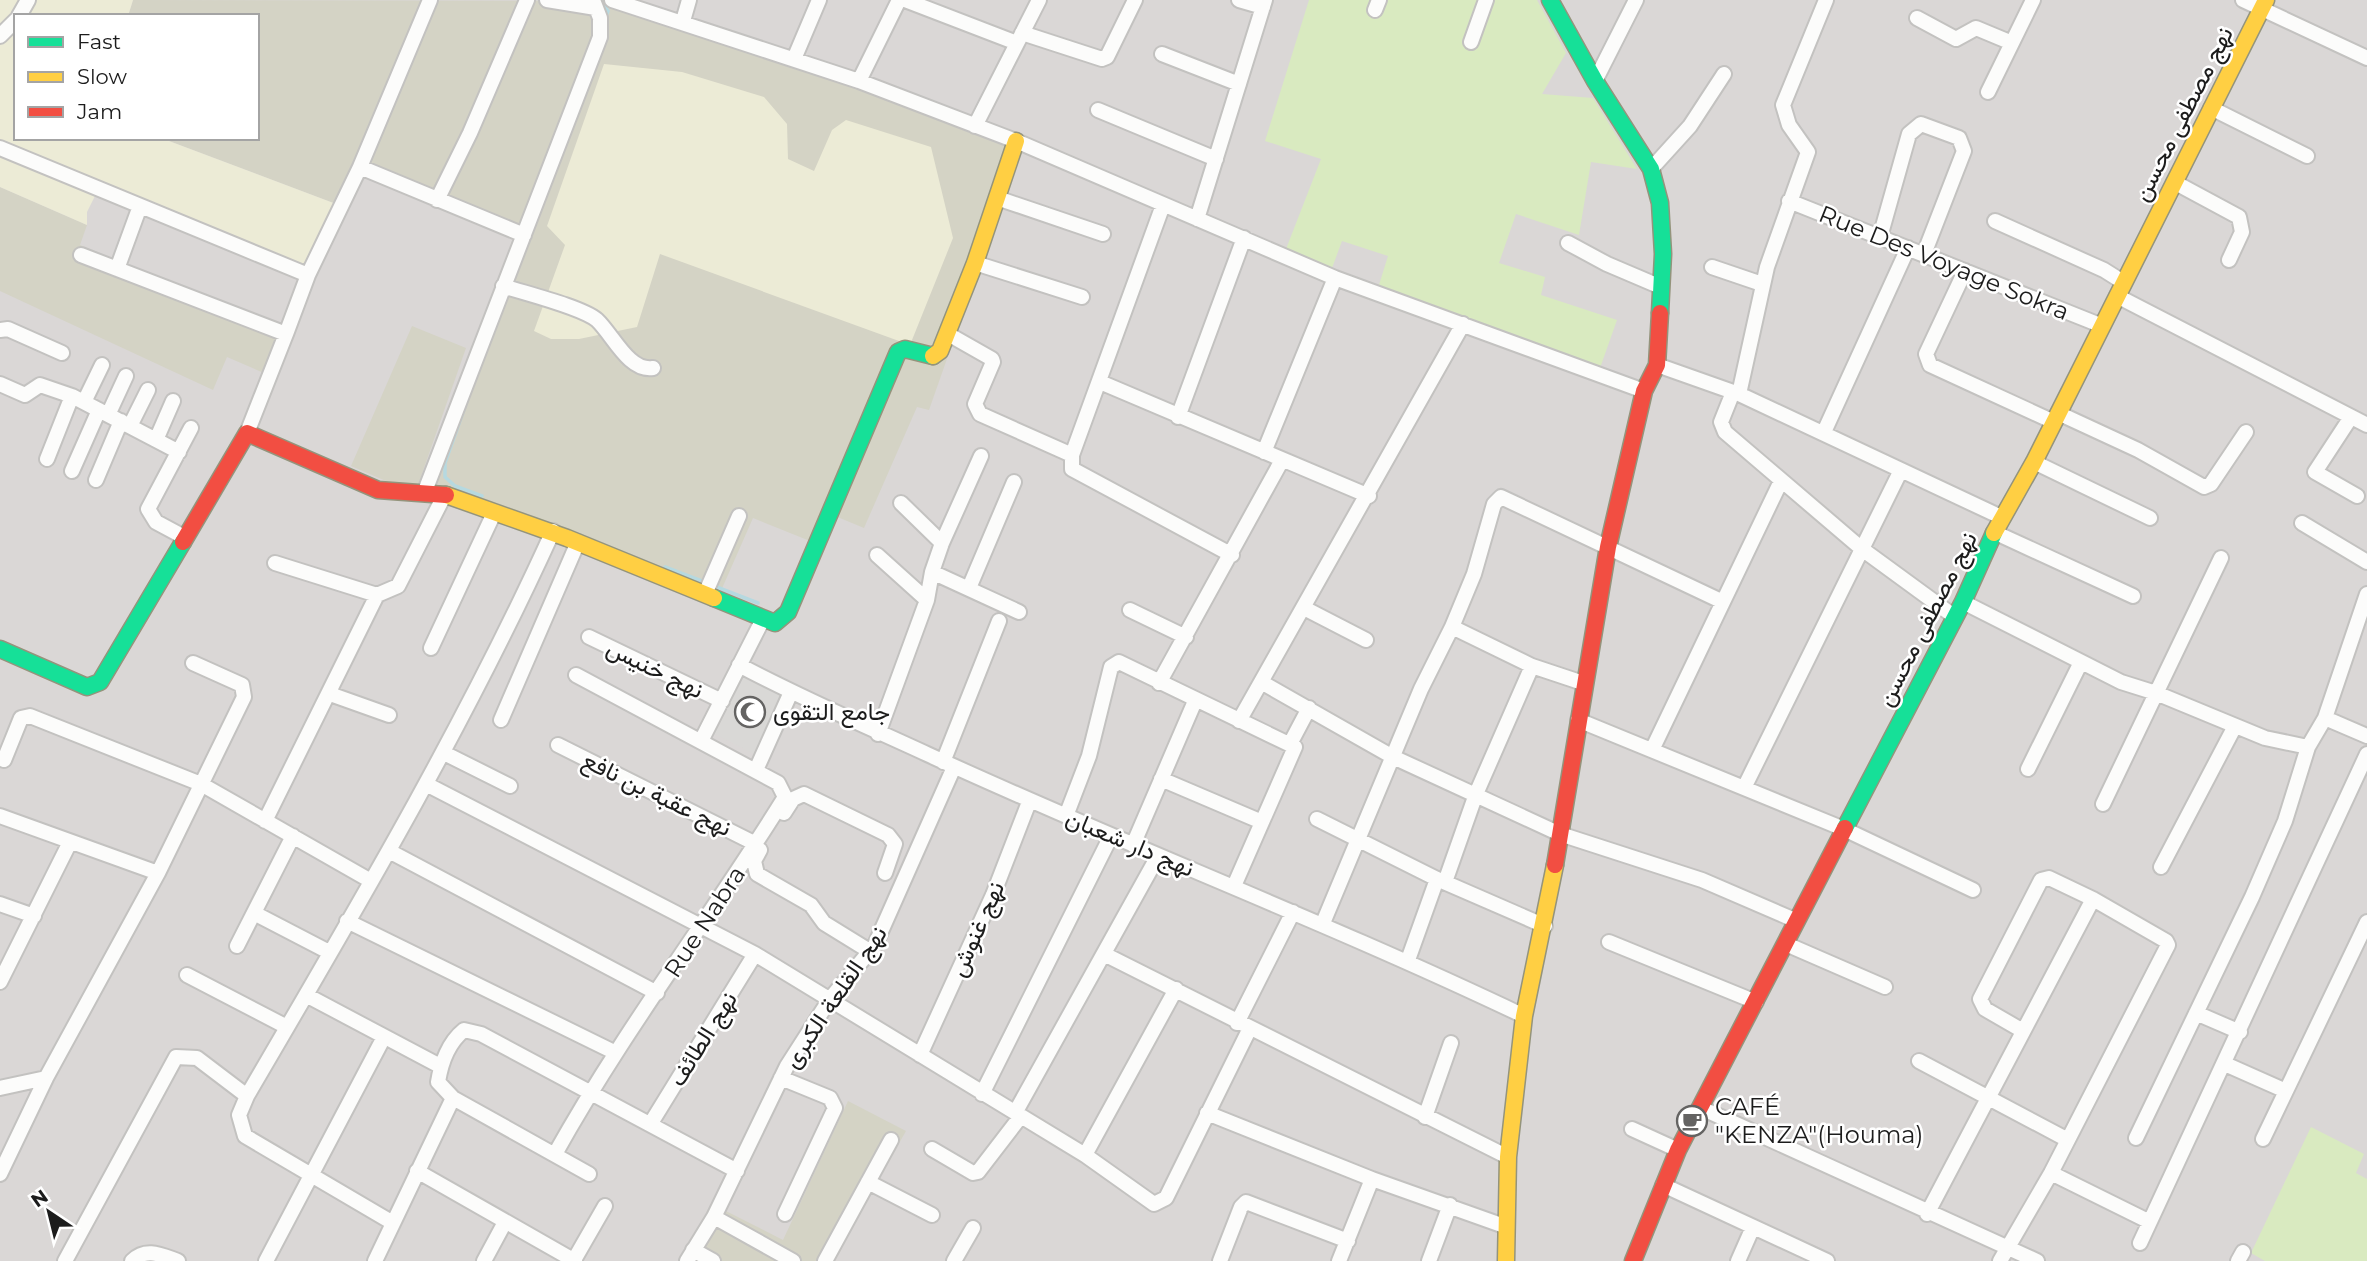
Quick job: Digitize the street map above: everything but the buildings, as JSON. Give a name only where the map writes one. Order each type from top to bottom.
[{"type":"street","points":[[0,649],[87,687],[94,687],[107,674],[184,537],[247,433],[308,275],[360,167],[430,0]]},
{"type":"street","points":[[437,200],[470,132],[527,0]]},
{"type":"street","points":[[425,491],[600,37],[601,26],[595,4],[547,0]]},
{"type":"street","points":[[612,0],[683,21],[859,81],[1016,141],[1335,278],[1644,391]]},
{"type":"street","points":[[683,21],[690,0]]},
{"type":"street","points":[[794,59],[819,0]]},
{"type":"street","points":[[859,81],[899,0]]},
{"type":"street","points":[[905,0],[1019,38],[1102,59],[1107,57],[1135,0]]},
{"type":"street","points":[[975,127],[1039,0]]},
{"type":"street","points":[[1197,219],[1264,4],[1239,0]]},
{"type":"street","points":[[1471,42],[1486,0]]},
{"type":"street","points":[[1506,1261],[1508,1157],[1524,1016],[1545,926],[1583,683],[1608,547],[1644,391],[1657,365],[1661,287],[1663,229],[1651,169],[1595,81],[1550,0]]},
{"type":"street","points":[[1595,81],[1636,0]]},
{"type":"street","points":[[1826,0],[1783,105],[1789,125],[1808,152],[1762,284],[1736,393],[1722,428],[1862,549],[1959,610],[2080,664],[2265,738],[2308,747]]},
{"type":"street","points":[[1988,92],[2033,0]]},
{"type":"street","points":[[2243,0],[2264,4],[2367,58]]},
{"type":"street","name":"نهج مصطفى محسن","points":[[1633,1261],[1678,1150],[1959,610],[1998,525],[2034,462],[2100,325],[2264,4]]},
{"type":"street","points":[[1917,18],[1956,39],[1976,28],[2012,43]]},
{"type":"street","points":[[0,36],[14,21]]},
{"type":"street","points":[[1162,54],[1239,84]]},
{"type":"street","points":[[1651,169],[1689,126],[1724,74]]},
{"type":"street","points":[[2211,108],[2307,156]]},
{"type":"street","points":[[1098,110],[1216,159]]},
{"type":"street","points":[[1880,237],[1909,134],[1921,124],[1959,138],[1964,151],[1924,254]]},
{"type":"street","points":[[247,433],[378,490],[402,494],[425,491],[445,494],[553,531],[775,623],[788,612],[898,352],[913,349],[934,356],[948,334],[1016,141]]},
{"type":"street","points":[[0,148],[308,275]]},
{"type":"street","points":[[360,167],[524,235]]},
{"type":"street","points":[[2174,182],[2239,217],[2242,232],[2229,260]]},
{"type":"street","points":[[997,198],[1103,234]]},
{"type":"street","name":"Rue Des Voyage Sokra","points":[[1789,201],[2100,325]]},
{"type":"street","points":[[1163,205],[1072,455],[1074,472],[1232,555]]},
{"type":"street","points":[[117,269],[140,206]]},
{"type":"street","points":[[1995,221],[2104,270],[2120,289],[2367,425]]},
{"type":"street","points":[[1178,417],[1244,238]]},
{"type":"street","points":[[1568,243],[1607,264],[1661,287]]},
{"type":"street","points":[[1824,432],[1908,248]]},
{"type":"street","points":[[81,255],[286,334]]},
{"type":"street","points":[[975,263],[1082,297]]},
{"type":"street","points":[[1712,267],[1762,284]]},
{"type":"street","points":[[1965,271],[1926,354],[1926,361],[1930,366],[2138,450],[2204,487],[2211,484],[2246,432]]},
{"type":"street","points":[[1264,452],[1335,278]]},
{"type":"street","points":[[503,286],[594,318],[632,362],[646,370],[653,368]]},
{"type":"street","points":[[1239,721],[1369,496],[1463,324]]},
{"type":"street","points":[[0,330],[8,329],[62,353]]},
{"type":"street","points":[[948,334],[992,359],[975,404],[980,414],[1072,455]]},
{"type":"street","points":[[47,459],[78,399],[102,365]]},
{"type":"street","points":[[1657,365],[1736,393],[1824,432],[2133,596]]},
{"type":"street","points":[[96,481],[126,376]]},
{"type":"street","points":[[1100,382],[1369,496]]},
{"type":"street","points":[[0,384],[25,394],[40,385],[78,399],[179,452]]},
{"type":"street","points":[[72,471],[114,418],[148,390]]},
{"type":"street","points":[[156,440],[173,401]]},
{"type":"street","points":[[2351,417],[2315,472],[2357,496]]},
{"type":"street","points":[[184,537],[156,522],[148,509],[191,428]]},
{"type":"street","points":[[878,734],[927,600],[932,572],[942,543],[981,456]]},
{"type":"street","points":[[1158,682],[1232,555],[1282,460]]},
{"type":"street","points":[[2034,462],[2150,518]]},
{"type":"street","points":[[1744,788],[1900,472]]},
{"type":"street","points":[[1652,750],[1721,601],[1781,481]]},
{"type":"street","points":[[969,588],[1014,482]]},
{"type":"street","points":[[275,563],[377,595],[398,586],[445,494]]},
{"type":"street","points":[[1323,923],[1421,689],[1452,627],[1474,574],[1494,504],[1500,497],[1721,601]]},
{"type":"street","points":[[901,503],[942,543]]},
{"type":"street","points":[[431,648],[494,513]]},
{"type":"street","points":[[705,594],[739,516]]},
{"type":"street","points":[[2302,523],[2367,562]]},
{"type":"street","points":[[393,1223],[245,1136],[239,1115],[247,1096],[444,753],[502,645],[553,531]]},
{"type":"street","points":[[501,720],[578,542]]},
{"type":"street","points":[[877,555],[927,600]]},
{"type":"street","points":[[2103,804],[2221,558]]},
{"type":"street","points":[[932,572],[1019,612]]},
{"type":"street","points":[[2136,1138],[2269,859],[2308,747],[2325,718],[2367,594]]},
{"type":"street","points":[[265,821],[377,595]]},
{"type":"street","points":[[1304,608],[1366,640]]},
{"type":"street","points":[[1130,610],[1186,637]]},
{"type":"street","points":[[701,741],[763,619]]},
{"type":"street","name":"نهج القلعة الكبرى","points":[[690,1256],[714,1216],[781,1078],[830,999],[871,951],[949,764],[999,621]]},
{"type":"street","points":[[1452,627],[1532,666],[1583,683]]},
{"type":"street","name":"نهج خنيس","points":[[589,637],[722,701]]},
{"type":"street","points":[[1066,816],[1089,756],[1111,667],[1119,662],[1294,747],[1294,753],[1234,886]]},
{"type":"street","points":[[0,1174],[46,1078],[158,873],[244,697],[244,688],[193,663]]},
{"type":"street","points":[[2028,769],[2080,664]]},
{"type":"street","name":"نهج دار شعبان","points":[[739,665],[878,734],[1030,802],[1323,923],[1408,960],[1524,1016]]},
{"type":"street","points":[[1408,960],[1532,666]]},
{"type":"street","name":"Rue Nabra","points":[[555,1154],[614,1052],[702,927],[785,797],[778,783],[756,770],[576,676]]},
{"type":"street","points":[[1261,682],[1393,757],[1560,834],[1702,880],[1797,921]]},
{"type":"street","points":[[756,770],[791,692]]},
{"type":"street","points":[[330,694],[389,715]]},
{"type":"street","points":[[1133,845],[1195,701]]},
{"type":"street","points":[[1290,744],[1309,708]]},
{"type":"street","points":[[4,760],[21,719],[30,716],[201,784],[371,881]]},
{"type":"street","points":[[2325,718],[2367,736]]},
{"type":"street","points":[[1578,720],[1844,829],[1973,890]]},
{"type":"street","points":[[2161,867],[2235,726]]},
{"type":"street","name":"نهج عقبة بن نافع","points":[[558,745],[756,844]]},
{"type":"street","points":[[444,753],[510,786]]},
{"type":"street","points":[[2140,1242],[2367,754]]},
{"type":"street","points":[[1161,779],[1262,822]]},
{"type":"street","points":[[426,784],[755,954],[1085,1155],[1158,1204],[1166,1198],[1207,1113],[1293,912]]},
{"type":"street","points":[[871,951],[824,923],[811,905],[757,874],[754,861],[793,799],[804,794],[894,840],[885,873]]},
{"type":"street","name":"نهج غنوش","points":[[920,1055],[993,895],[1030,802]]},
{"type":"street","points":[[0,816],[158,873]]},
{"type":"street","points":[[1317,820],[1441,881],[1545,926]]},
{"type":"street","points":[[237,946],[293,836]]},
{"type":"street","points":[[982,1094],[1111,836]]},
{"type":"street","points":[[0,982],[70,842]]},
{"type":"street","points":[[389,851],[657,993]]},
{"type":"street","points":[[932,1149],[972,1173],[978,1172],[1018,1114],[1158,856]]},
{"type":"street","points":[[2000,1261],[2051,1173],[2168,946],[2164,938],[2049,878],[2041,880],[1980,999],[1985,1009],[2023,1031]]},
{"type":"street","points":[[1927,1214],[2093,899]]},
{"type":"street","points":[[0,904],[34,916]]},
{"type":"street","points":[[254,913],[329,952]]},
{"type":"street","points":[[347,921],[614,1052]]},
{"type":"street","points":[[2263,1139],[2367,922]]},
{"type":"street","points":[[1609,942],[1756,1002]]},
{"type":"street","points":[[1786,944],[1885,987]]},
{"type":"street","name":"نهج الطائف","points":[[651,1123],[755,954]]},
{"type":"street","points":[[1104,954],[1508,1157]]},
{"type":"street","points":[[187,975],[287,1027]]},
{"type":"street","points":[[1085,1155],[1176,989]]},
{"type":"street","points":[[306,995],[440,1066]]},
{"type":"street","points":[[2196,1013],[2240,1032]]},
{"type":"street","points":[[589,1174],[453,1098],[438,1082],[440,1066],[457,1036],[464,1030],[472,1030],[590,1090],[737,1171]]},
{"type":"street","points":[[266,1261],[384,1037]]},
{"type":"street","points":[[1425,1117],[1451,1043]]},
{"type":"street","points":[[65,1261],[176,1057],[197,1058],[247,1096]]},
{"type":"street","points":[[1919,1061],[2068,1140]]},
{"type":"street","points":[[2225,1064],[2286,1091]]},
{"type":"street","points":[[0,1088],[46,1078]]},
{"type":"street","points":[[781,1078],[830,1098],[835,1108],[785,1214]]},
{"type":"street","points":[[374,1261],[453,1098]]},
{"type":"street","points":[[1700,1108],[1927,1214],[2037,1261]]},
{"type":"street","points":[[1207,1113],[1372,1179],[1507,1227]]},
{"type":"street","points":[[1632,1129],[1678,1150]]},
{"type":"street","points":[[825,1261],[891,1140]]},
{"type":"street","points":[[418,1171],[575,1261],[605,1206]]},
{"type":"street","points":[[2051,1173],[2148,1221]]},
{"type":"street","points":[[1339,1261],[1372,1179]]},
{"type":"street","points":[[868,1182],[932,1215]]},
{"type":"street","points":[[1663,1185],[1827,1261]]},
{"type":"street","points":[[1220,1261],[1241,1208],[1246,1202],[1348,1241]]},
{"type":"street","points":[[1429,1261],[1450,1205]]},
{"type":"street","points":[[714,1216],[788,1260]]},
{"type":"street","points":[[484,1261],[505,1222]]},
{"type":"street","points":[[1738,1261],[1753,1227]]},
{"type":"street","points":[[954,1261],[973,1228]]},
{"type":"street","points":[[132,1261],[142,1253],[152,1252],[178,1261]]},
{"type":"street","points":[[690,1256],[713,1261]]},
{"type":"shaded area","points":[[0,0],[2367,0],[2367,1261],[0,1261]]},
{"type":"shaded area","points":[[133,0],[617,1],[800,64],[1020,151],[929,410],[917,407],[864,528],[835,516],[810,541],[753,518],[720,593],[433,482],[520,237],[358,172],[344,207],[166,140],[259,140],[259,14],[129,14]]},
{"type":"shaded area","points":[[0,187],[87,225],[80,245],[293,331],[273,377],[227,357],[213,390],[0,291]]},
{"type":"shaded area","points":[[412,326],[466,348],[418,485],[393,484],[351,466]]},
{"type":"shaded area","name":"جامع التقوى","points":[[744,670],[786,691],[756,755],[713,733]]},
{"type":"shaded area","points":[[848,1101],[906,1131],[832,1261],[679,1261],[712,1204],[783,1240]]},
{"type":"green space","points":[[0,0],[133,0],[129,14],[14,14],[14,140],[166,140],[344,207],[314,273],[100,186],[87,212],[87,225],[0,187]]},
{"type":"green space","points":[[1309,0],[1537,0],[1566,53],[1542,94],[1593,98],[1637,169],[1591,162],[1579,235],[1516,214],[1499,263],[1545,277],[1541,295],[1617,320],[1600,368],[1378,288],[1388,256],[1342,241],[1332,268],[1286,249],[1321,159],[1265,141]]},
{"type":"green space","points":[[604,64],[682,72],[764,97],[787,124],[788,159],[814,171],[832,130],[846,120],[931,147],[953,238],[910,345],[660,254],[637,327],[579,339],[551,339],[534,331],[565,245],[547,226]]},
{"type":"green space","points":[[2311,1127],[2364,1154],[2356,1173],[2367,1179],[2367,1261],[2265,1261],[2251,1253]]},
{"type":"waterway","points":[[600,0],[608,11],[605,19]]},
{"type":"waterway","points":[[468,398],[445,463],[445,477],[455,486],[482,496]]},
{"type":"waterway","points":[[665,567],[707,583]]},
{"type":"waterway","points":[[714,586],[758,603]]},
{"type":"traffic: fast","points":[[1550,0],[1595,81],[1651,169],[1660,203],[1663,254],[1660,313]]},
{"type":"traffic: fast","points":[[714,598],[775,623],[788,612],[898,352],[905,349],[933,356]]},
{"type":"traffic: fast","points":[[1845,828],[1963,602],[1994,533]]},
{"type":"traffic: fast","points":[[0,649],[87,687],[100,682],[183,542]]},
{"type":"traffic: slow","points":[[1994,533],[2034,462],[2266,0]]},
{"type":"traffic: slow","points":[[933,356],[940,351],[975,263],[1016,141]]},
{"type":"traffic: slow","points":[[446,495],[567,538],[714,598]]},
{"type":"traffic: slow","points":[[1506,1261],[1508,1157],[1524,1016],[1555,865]]},
{"type":"traffic: jam","points":[[1555,865],[1608,547],[1644,391],[1657,365],[1660,313]]},
{"type":"traffic: jam","points":[[183,542],[247,433],[378,490],[446,495]]},
{"type":"traffic: jam","points":[[1633,1261],[1678,1150],[1845,828]]},
{"type":"place","name":"جامع التقوى","points":[[750,712]]},
{"type":"place","name":"CAFÉ \"KENZA\"(Houma)","points":[[1692,1121]]}]
